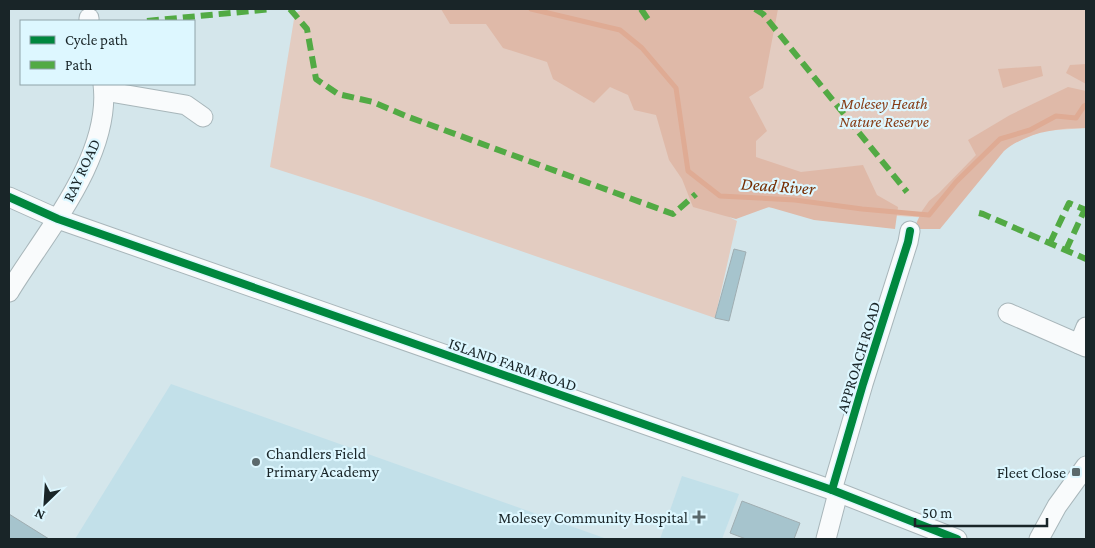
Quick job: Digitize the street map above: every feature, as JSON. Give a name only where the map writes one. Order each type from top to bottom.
[{"type":"street","name":"RAY ROAD","points":[[9,292],[58,219],[87,164],[100,129],[103,88],[186,105],[203,116]]},
{"type":"street","name":"ISLAND FARM ROAD","points":[[9,197],[58,219],[835,492],[957,539]]},
{"type":"street","name":"APPROACH ROAD","points":[[826,539],[835,492],[863,384],[910,231]]},
{"type":"street","points":[[1008,313],[1084,339]]},
{"type":"street","points":[[1039,539],[1057,506],[1086,466]]},
{"type":"shaded area","points":[[441,9],[778,9],[763,88],[749,97],[767,131],[756,141],[756,157],[801,172],[863,165],[877,195],[898,207],[895,229],[814,220],[769,207],[736,219],[693,207],[682,179],[669,160],[656,115],[634,110],[628,95],[610,87],[594,103],[553,79],[547,62],[503,48],[486,24],[450,24]]},
{"type":"shaded area","points":[[1086,64],[1086,84],[1066,73],[1070,65]]},
{"type":"shaded area","points":[[1041,66],[1043,76],[1003,88],[998,69]]},
{"type":"shaded area","points":[[1068,87],[1086,91],[1086,128],[1053,130],[1022,139],[1004,151],[940,229],[918,229],[915,226],[929,201],[976,155],[968,140],[1010,115]]},
{"type":"shaded area","name":"Chandlers Field Primary Academy","points":[[171,384],[607,539],[75,539]]},
{"type":"shaded area","name":"Molesey Community Hospital","points":[[682,476],[739,494],[722,539],[660,539]]},
{"type":"green space","name":"Molesey Heath Nature Reserve","points":[[303,9],[1086,9],[1086,128],[1043,131],[1012,144],[971,169],[933,218],[793,210],[694,199],[737,221],[715,318],[367,198],[270,167],[295,13]]},
{"type":"building","points":[[734,249],[746,252],[729,321],[715,318]]},
{"type":"building","points":[[742,501],[800,523],[794,539],[746,539],[730,533]]},
{"type":"building","points":[[9,514],[49,539],[9,539]]},
{"type":"waterway","name":"Dead River","points":[[531,9],[620,30],[642,48],[676,88],[688,171],[720,196],[795,200],[929,215],[956,182],[1000,139],[1030,130],[1056,116],[1076,118],[1086,105]]},
{"type":"marked path","points":[[157,20],[272,9]]},
{"type":"marked path","points":[[290,9],[307,29],[316,79],[338,94],[373,102],[406,116],[673,214],[696,194]]},
{"type":"marked path","points":[[641,9],[649,21]]},
{"type":"marked path","points":[[755,9],[763,14],[907,192]]},
{"type":"marked path","points":[[1050,243],[1069,203],[1086,210]]},
{"type":"marked path","points":[[1066,250],[1085,209]]},
{"type":"marked path","points":[[979,213],[1086,259]]},
{"type":"cycle path","points":[[9,197],[58,219],[832,490],[957,539]]},
{"type":"cycle path","points":[[832,490],[910,231]]},
{"type":"place","name":"Chandlers Field Primary Academy","points":[[256,462]]},
{"type":"place","name":"Fleet Close","points":[[1076,472]]},
{"type":"place","name":"Molesey Community Hospital","points":[[699,517]]}]
